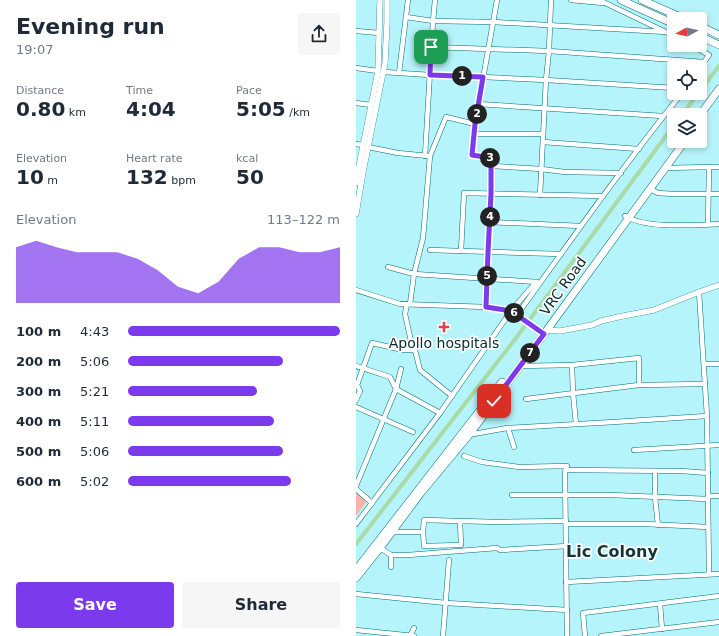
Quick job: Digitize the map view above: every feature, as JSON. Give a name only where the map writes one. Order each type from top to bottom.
[{"type":"main road","points":[[621,0],[667,21]]},
{"type":"main road","points":[[642,0],[669,12]]},
{"type":"main road","points":[[707,29],[719,34]]},
{"type":"main road","points":[[707,39],[719,45]]},
{"type":"main road","points":[[705,108],[719,89]]},
{"type":"main road","points":[[707,112],[719,96]]},
{"type":"main road","points":[[627,217],[676,148]]},
{"type":"main road","name":"VRC Road","points":[[356,578],[519,366],[627,217],[650,189],[680,148]]},
{"type":"main road","points":[[356,570],[466,433],[544,332]]},
{"type":"street","points":[[356,183],[366,146],[381,71],[379,33],[380,0]]},
{"type":"street","points":[[366,146],[371,105],[381,71],[385,63],[387,0]]},
{"type":"street","points":[[399,73],[408,0]]},
{"type":"street","points":[[435,0],[431,47],[428,156],[423,238],[414,274],[409,304],[405,314],[413,350],[420,370],[452,396]]},
{"type":"street","points":[[486,307],[492,166],[491,158],[472,155],[478,104],[497,0]]},
{"type":"street","points":[[540,195],[551,0]]},
{"type":"street","points":[[570,0],[606,3]]},
{"type":"street","points":[[599,0],[666,32]]},
{"type":"street","points":[[406,17],[433,21],[493,22],[666,32]]},
{"type":"street","points":[[356,31],[379,33]]},
{"type":"street","points":[[431,47],[549,51],[676,60]]},
{"type":"street","points":[[704,52],[709,55],[705,60]]},
{"type":"street","points":[[356,68],[430,75],[667,88]]},
{"type":"street","points":[[356,524],[440,413],[511,311],[561,254],[676,100]]},
{"type":"street","points":[[356,103],[371,105]]},
{"type":"street","points":[[478,104],[663,116]]},
{"type":"street","points":[[428,156],[446,117],[475,124]]},
{"type":"street","points":[[474,134],[543,134]]},
{"type":"street","points":[[542,142],[639,149]]},
{"type":"street","points":[[356,144],[398,154],[428,156]]},
{"type":"street","points":[[492,166],[565,172],[621,173]]},
{"type":"street","points":[[708,224],[709,167]]},
{"type":"street","points":[[665,168],[719,167]]},
{"type":"street","points":[[356,214],[359,171]]},
{"type":"street","points":[[650,189],[658,193],[719,194]]},
{"type":"street","points":[[461,251],[464,193],[603,196]]},
{"type":"street","points":[[627,217],[634,221],[660,225],[719,224]]},
{"type":"street","points":[[490,222],[581,226]]},
{"type":"street","points":[[430,250],[561,254]]},
{"type":"street","points":[[388,267],[414,274],[538,282]]},
{"type":"street","points":[[519,316],[538,282]]},
{"type":"street","points":[[356,290],[400,304],[486,307],[511,311],[544,332],[579,328],[601,321],[654,310],[719,285]]},
{"type":"street","points":[[699,292],[707,416],[709,574]]},
{"type":"street","points":[[356,400],[360,391],[357,386],[372,343],[403,350],[413,350]]},
{"type":"street","points":[[519,366],[572,365],[639,358],[639,385]]},
{"type":"street","points":[[704,364],[719,364]]},
{"type":"street","points":[[572,365],[576,424]]},
{"type":"street","points":[[356,366],[390,377],[396,390],[440,413]]},
{"type":"street","points":[[356,486],[396,390],[401,369]]},
{"type":"street","points":[[526,399],[639,385],[705,384]]},
{"type":"street","points":[[356,407],[413,432]]},
{"type":"street","points":[[466,433],[508,428],[707,416]]},
{"type":"street","points":[[508,428],[514,447]]},
{"type":"street","points":[[634,450],[719,445]]},
{"type":"street","points":[[464,456],[482,462],[519,467],[567,466],[567,636]]},
{"type":"street","points":[[566,470],[708,473]]},
{"type":"street","points":[[655,471],[655,497],[658,525]]},
{"type":"street","points":[[356,489],[372,503]]},
{"type":"street","points":[[512,495],[611,495],[655,497],[719,496]]},
{"type":"street","points":[[460,521],[461,546],[424,546],[424,520],[708,527]]},
{"type":"street","points":[[392,532],[423,532]]},
{"type":"street","points":[[380,548],[391,555],[408,555],[497,548],[500,550],[567,546]]},
{"type":"street","points":[[391,555],[391,567]]},
{"type":"street","points":[[443,636],[449,560]]},
{"type":"street","points":[[566,582],[719,574]]},
{"type":"street","points":[[356,594],[446,603],[566,610]]},
{"type":"street","points":[[585,636],[583,613],[719,596]]},
{"type":"street","points":[[660,604],[662,629]]},
{"type":"street","points":[[600,636],[719,622]]},
{"type":"street","points":[[410,636],[414,628]]},
{"type":"street","points":[[356,630],[414,636]]},
{"type":"shaded area","points":[[356,489],[370,496],[356,516]]},
{"type":"waterway","points":[[707,82],[719,66]]},
{"type":"waterway","points":[[687,108],[693,100]]},
{"type":"waterway","points":[[356,544],[516,338],[667,134]]},
{"type":"place","name":"Apollo hospitals","points":[[444,327]]},
{"type":"district","name":"Lic Colony","points":[[612,551]]},
{"type":"route","points":[[431,47],[430,75],[483,77],[475,124],[472,155],[491,158],[492,166],[486,307],[511,311],[544,334],[494,401]]}]
